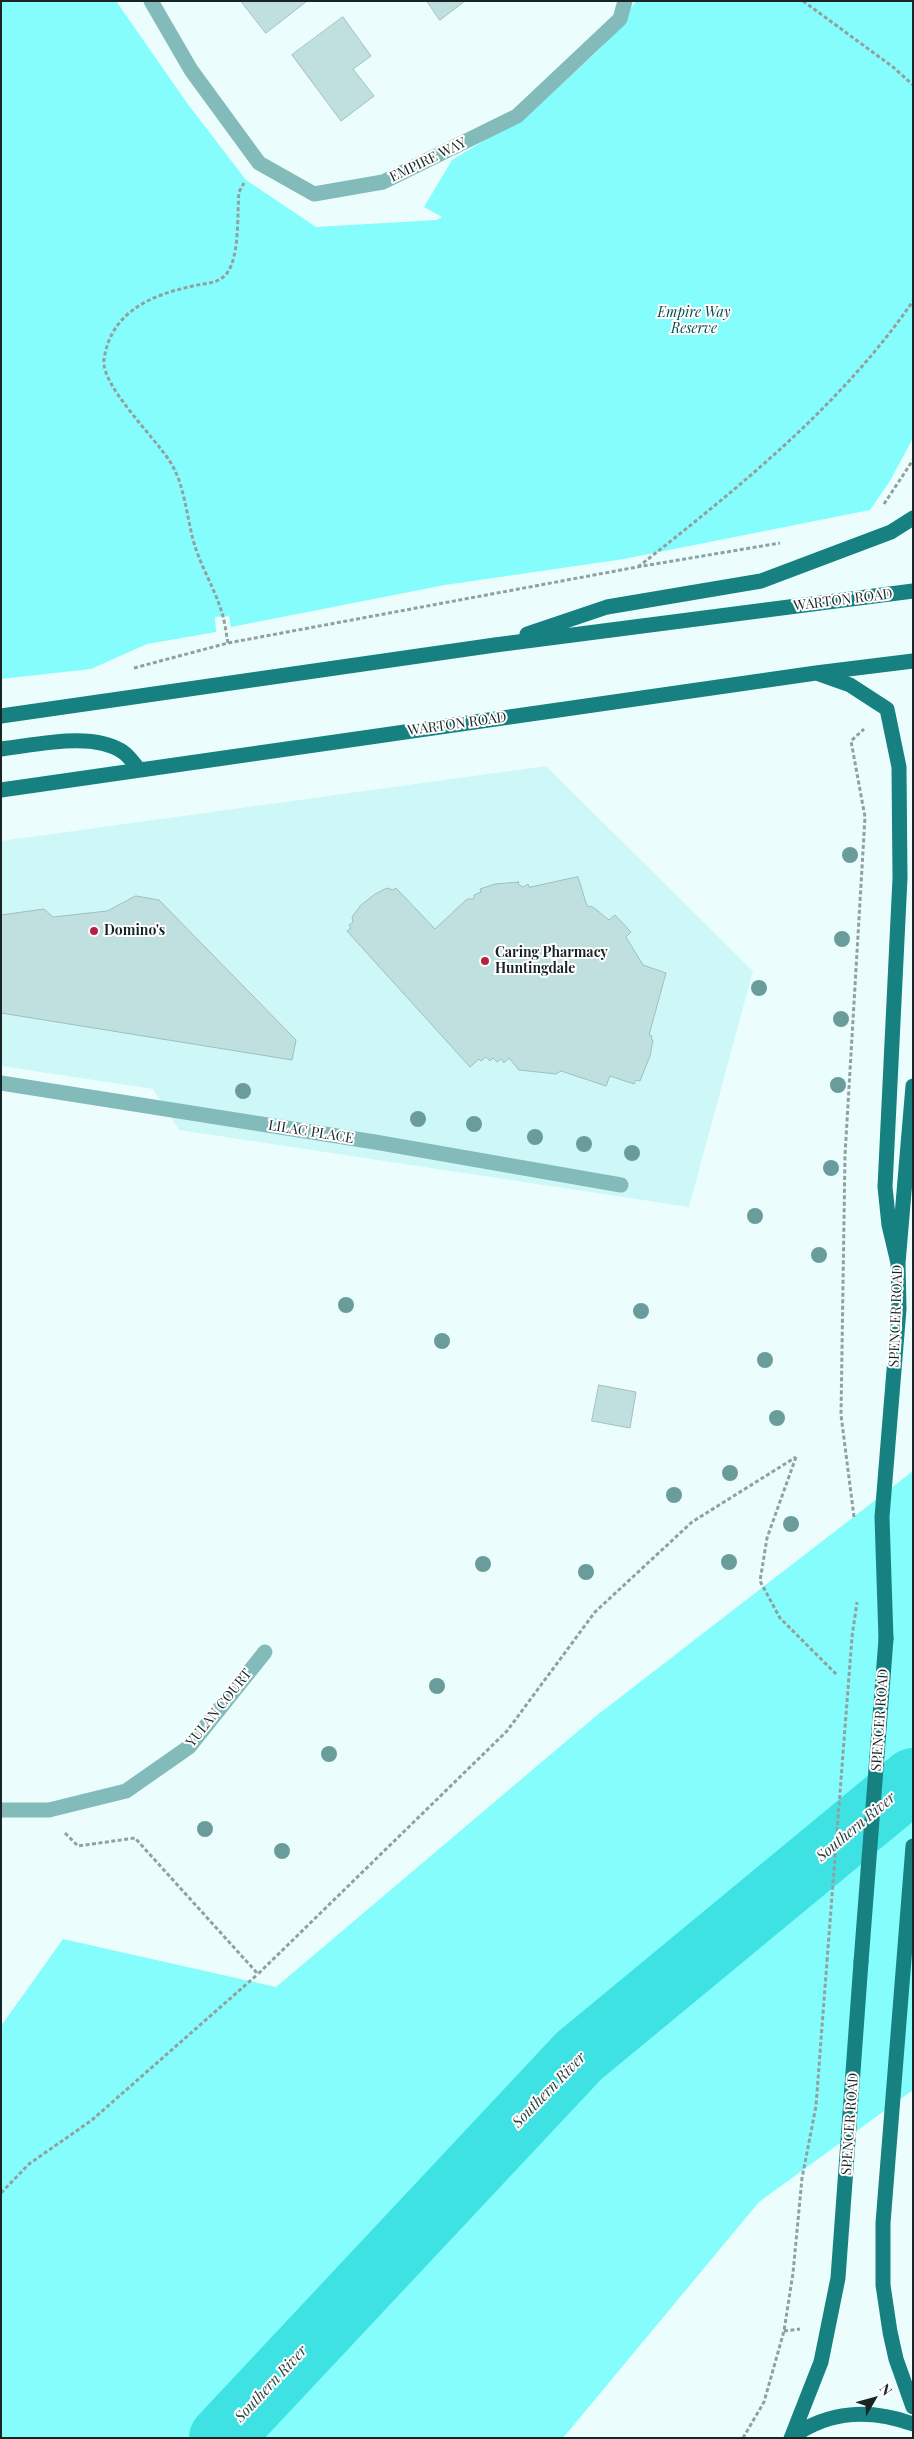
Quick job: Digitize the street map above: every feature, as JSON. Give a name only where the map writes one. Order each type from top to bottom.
[{"type":"main road","points":[[495,645],[607,607],[761,581],[891,532],[913,518]]},
{"type":"main road","name":"WARTON ROAD","points":[[1,716],[495,645],[913,592]]},
{"type":"main road","name":"WARTON ROAD","points":[[1,790],[816,673],[913,661]]},
{"type":"main road","points":[[816,673],[850,685],[887,709],[899,767],[900,878],[886,1187],[889,1225],[898,1263]]},
{"type":"main road","points":[[1,749],[71,741],[99,743],[123,752],[140,769]]},
{"type":"main road","name":"SPENCER ROAD","points":[[792,2437],[821,2362],[838,2278],[886,1639],[882,1517],[899,1309],[898,1263],[913,1086]]},
{"type":"main road","points":[[913,1846],[883,2223],[883,2285],[896,2359],[913,2407]]},
{"type":"main road","points":[[792,2437],[822,2421],[855,2414],[888,2416],[913,2424]]},
{"type":"street","name":"EMPIRE WAY","points":[[151,1],[191,70],[258,163],[314,194],[383,182],[517,116],[620,19],[625,1]]},
{"type":"street","name":"LILAC PLACE","points":[[1,1083],[374,1142],[621,1185]]},
{"type":"street","name":"YULAN COURT","points":[[1,1810],[48,1810],[126,1791],[189,1747],[265,1652]]},
{"type":"path","points":[[803,1],[893,67],[913,85]]},
{"type":"path","points":[[228,642],[222,613],[194,543],[182,491],[170,462],[120,399],[110,380],[104,362],[111,336],[124,318],[143,302],[191,286],[206,285],[219,280],[227,273],[234,258],[239,192],[258,163]]},
{"type":"path","points":[[637,567],[715,506],[821,410],[885,341],[913,301]]},
{"type":"path","points":[[883,506],[913,460]]},
{"type":"path","points":[[132,669],[228,642],[637,567],[783,543]]},
{"type":"path","points":[[854,1524],[841,1415],[845,1155],[865,817],[851,741],[887,709]]},
{"type":"path","points":[[1,2193],[29,2164],[92,2120],[258,1974],[507,1731],[595,1612],[692,1522],[796,1457],[767,1538],[760,1581],[780,1618],[837,1675]]},
{"type":"path","points":[[743,2438],[764,2402],[784,2330],[793,2273],[802,2178],[816,2106],[852,1636],[858,1594]]},
{"type":"path","points":[[48,1810],[70,1840],[78,1846],[135,1838],[258,1974]]},
{"type":"path","points":[[784,2330],[803,2329]]},
{"type":"shaded area","points":[[546,766],[753,971],[689,1207],[179,1130],[153,1089],[1,1066],[1,841]]},
{"type":"green space","name":"Empire Way Reserve","points":[[1,1],[116,1],[187,103],[246,180],[316,227],[436,220],[442,217],[424,207],[452,160],[530,113],[601,48],[636,1],[913,1],[913,438],[890,481],[870,510],[624,559],[445,585],[231,627],[229,616],[215,617],[216,632],[147,644],[91,669],[1,679]]},
{"type":"green space","points":[[913,1471],[913,2090],[759,2202],[563,2438],[1,2438],[1,2026],[63,1939],[276,1987],[596,1716]]},
{"type":"building","points":[[241,1],[307,1],[266,33]]},
{"type":"building","points":[[427,1],[465,1],[440,20]]},
{"type":"building","points":[[343,17],[371,56],[353,69],[374,96],[341,121],[292,55]]},
{"type":"building","points":[[578,877],[587,906],[593,907],[609,920],[615,915],[631,932],[626,937],[643,965],[666,973],[649,1035],[652,1036],[651,1039],[653,1040],[650,1056],[640,1081],[636,1080],[634,1084],[610,1076],[606,1086],[561,1071],[556,1074],[519,1070],[509,1058],[504,1063],[501,1059],[497,1062],[493,1058],[490,1061],[486,1057],[481,1061],[479,1059],[470,1067],[347,931],[351,928],[349,925],[353,922],[352,917],[361,905],[375,894],[387,888],[393,890],[396,888],[435,929],[467,899],[474,899],[474,895],[481,892],[480,889],[495,884],[519,882],[518,884],[523,887],[528,884],[529,887]]},
{"type":"building","points":[[136,896],[159,900],[296,1040],[292,1060],[1,1013],[1,915],[44,909],[53,917],[107,911]]},
{"type":"building","points":[[599,1385],[636,1392],[630,1428],[592,1421]]},
{"type":"waterway","name":"Southern River","points":[[221,2438],[579,2056],[913,1780]]},
{"type":"place","name":"Domino's","points":[[94,931]]},
{"type":"place","name":"Caring Pharmacy Huntingdale","points":[[485,961]]}]
